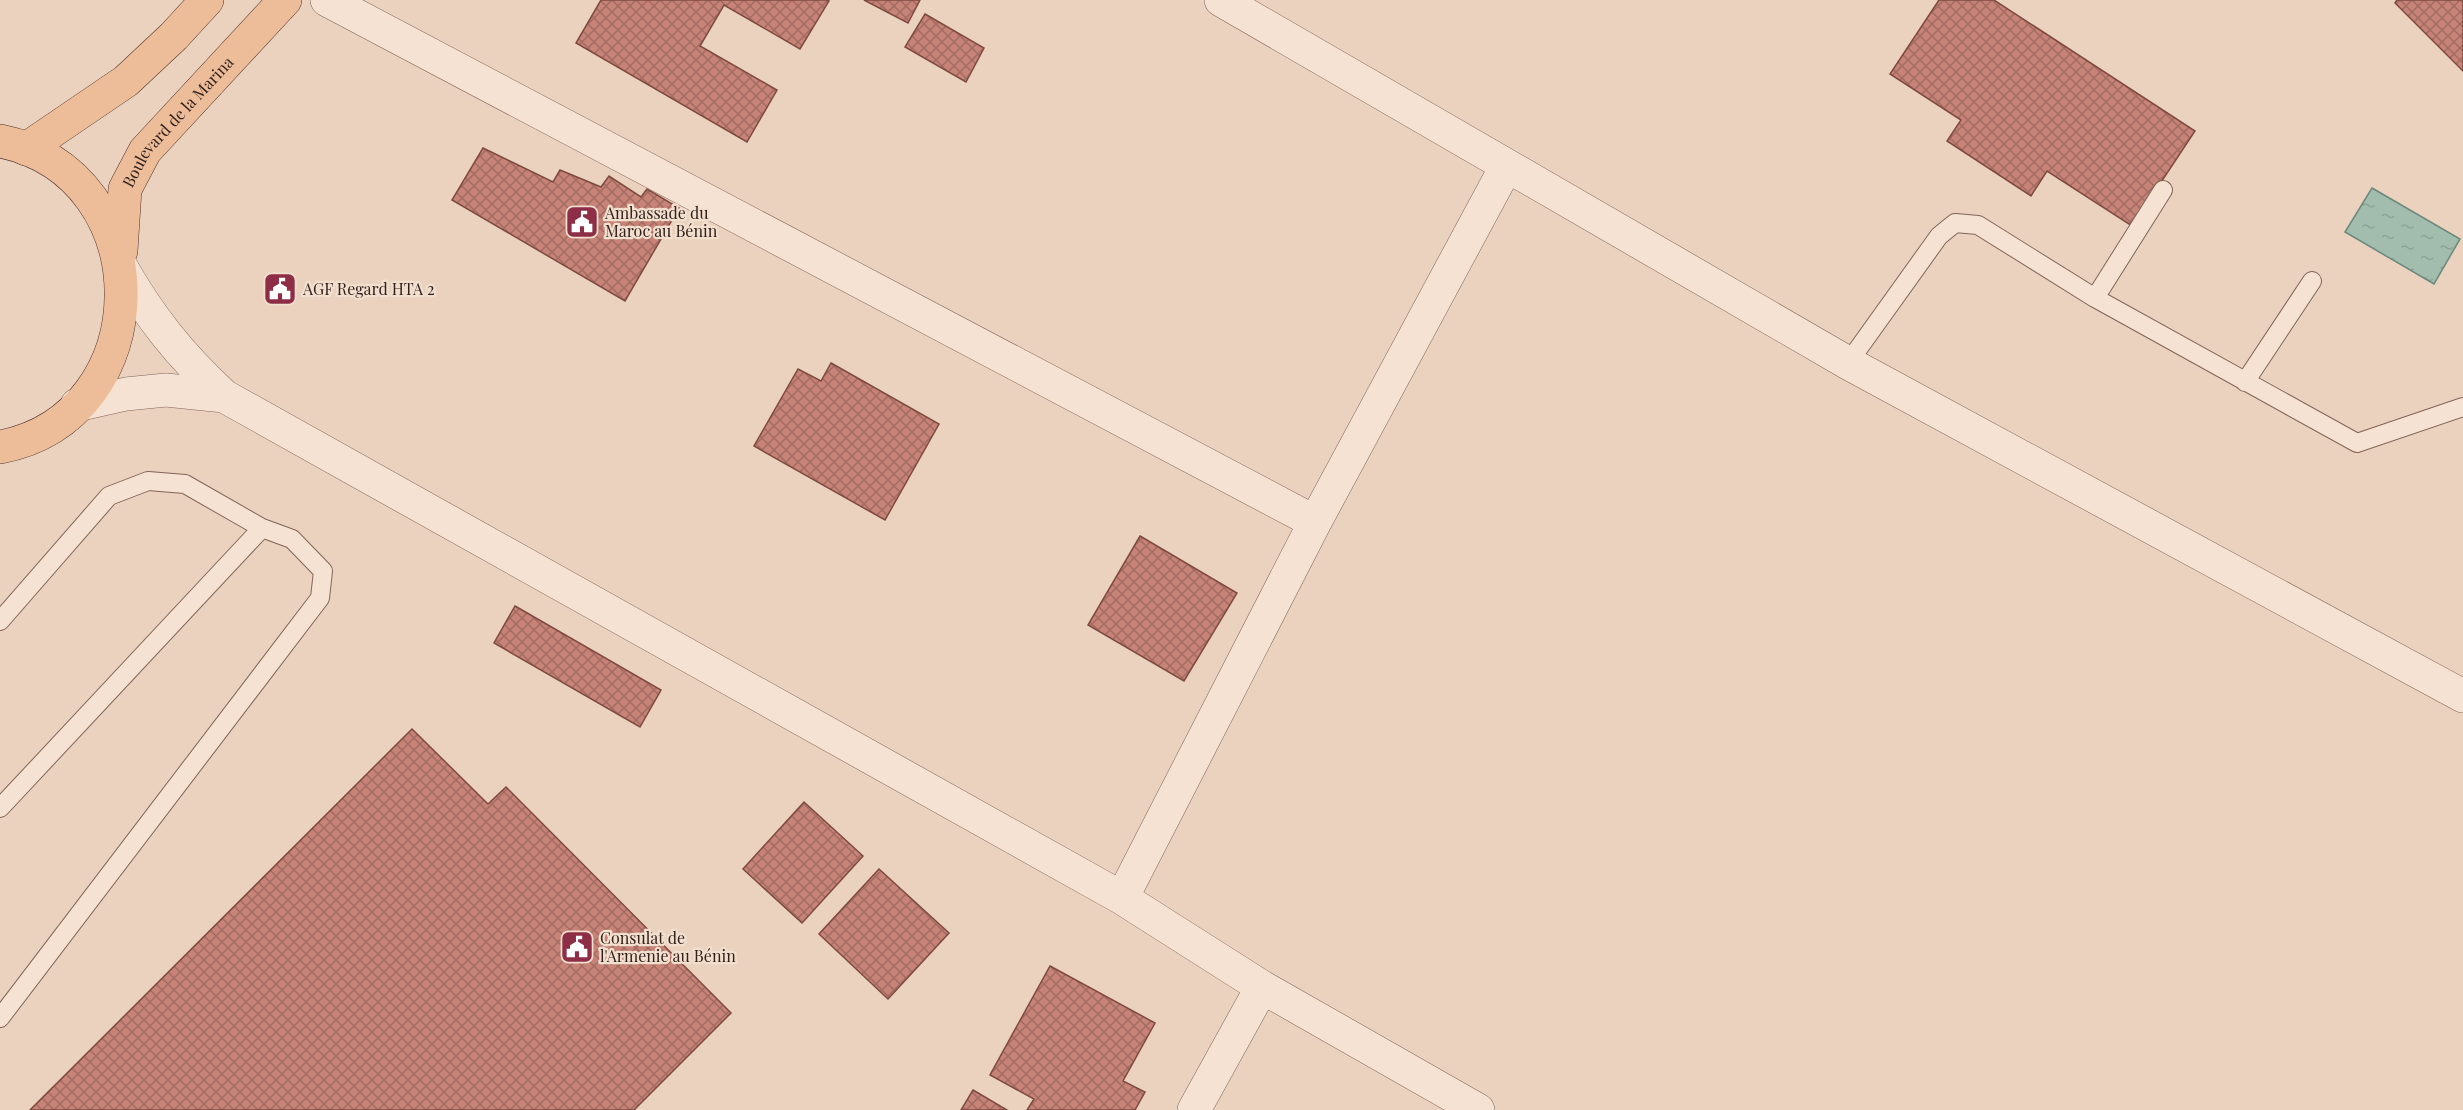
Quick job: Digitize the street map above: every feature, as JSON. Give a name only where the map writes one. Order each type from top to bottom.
[{"type":"main road","points":[[13,145],[126,81],[174,36],[207,0]]},
{"type":"main road","name":"Boulevard de la Marina","points":[[120,265],[125,189],[145,152],[285,0]]},
{"type":"main road","points":[[0,447],[33,436],[56,423],[77,405],[93,386],[116,340],[121,316],[120,265],[106,224],[88,195],[49,161],[13,145]]},
{"type":"street","points":[[327,0],[1315,522]]},
{"type":"street","points":[[1221,0],[1848,363],[2463,696]]},
{"type":"street","points":[[1122,898],[1315,522],[1506,167]]},
{"type":"street","points":[[120,265],[143,306],[165,335],[185,360],[224,396],[1122,898],[1262,987],[1478,1110]]},
{"type":"street","points":[[77,405],[126,394],[166,390],[224,396]]},
{"type":"street","points":[[1194,1110],[1262,987]]},
{"type":"lane","points":[[2095,298],[2163,190]]},
{"type":"lane","points":[[1848,363],[1939,236],[1955,223],[1978,225],[2095,298],[2357,443],[2463,407]]},
{"type":"lane","points":[[2245,381],[2312,280]]},
{"type":"lane","points":[[0,621],[109,496],[148,481],[185,484],[262,528],[292,539],[323,571],[320,597],[0,1018]]},
{"type":"lane","points":[[0,808],[262,528]]},
{"type":"water","points":[[2372,188],[2460,239],[2434,284],[2345,232]]},
{"type":"building","points":[[601,0],[829,1],[800,49],[724,5],[700,46],[777,90],[747,142],[576,43]]},
{"type":"building","points":[[864,0],[920,0],[908,23]]},
{"type":"building","points":[[1939,0],[1994,0],[2195,131],[2132,226],[2047,171],[2031,196],[1947,141],[1961,120],[1890,74]]},
{"type":"building","points":[[2397,0],[2463,0],[2463,71],[2395,3]]},
{"type":"building","points":[[925,14],[984,48],[966,82],[905,47]]},
{"type":"building","points":[[483,148],[553,182],[560,170],[601,187],[609,176],[641,197],[647,189],[679,208],[625,301],[452,200]]},
{"type":"building","points":[[831,363],[939,424],[885,520],[754,446],[798,369],[821,381]]},
{"type":"building","points":[[1140,536],[1237,593],[1184,681],[1088,625]]},
{"type":"building","points":[[515,606],[661,690],[640,727],[494,643]]},
{"type":"building","points":[[412,729],[488,804],[506,787],[731,1013],[634,1110],[30,1110]]},
{"type":"building","points":[[804,802],[863,856],[802,923],[743,869]]},
{"type":"building","points":[[879,869],[949,933],[888,999],[819,934]]},
{"type":"building","points":[[1050,966],[1155,1023],[1123,1081],[1145,1092],[1135,1110],[1027,1110],[1034,1099],[990,1075]]},
{"type":"building","points":[[973,1090],[1007,1110],[961,1110]]},
{"type":"place","name":"Ambassade du Maroc au Bénin","points":[[582,222]]},
{"type":"place","name":"AGF Regard HTA 2","points":[[280,289]]},
{"type":"place","name":"Consulat de l'Armenie au Bénin","points":[[577,947]]}]
